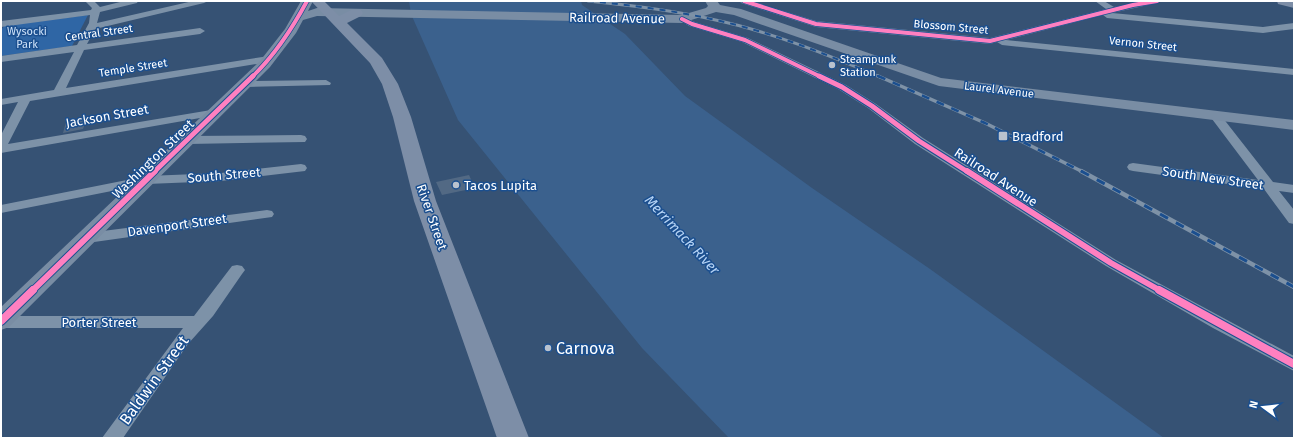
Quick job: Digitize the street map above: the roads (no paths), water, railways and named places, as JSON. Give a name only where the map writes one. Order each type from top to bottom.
[{"type":"main road","name":"Washington Street","points":[[1,322],[217,112],[269,59],[291,30],[307,1]]},
{"type":"main road","points":[[1283,1],[1294,4]]},
{"type":"main road","points":[[678,19],[711,11],[712,5]]},
{"type":"main road","name":"Laurel Avenue","points":[[712,5],[737,12],[939,82],[1294,125]]},
{"type":"main road","points":[[298,17],[317,12],[339,12]]},
{"type":"main road","name":"Railroad Avenue","points":[[339,12],[678,19]]},
{"type":"main road","name":"River Street","points":[[339,12],[377,61],[396,98],[425,201],[513,438]]},
{"type":"street","points":[[58,93],[91,27],[96,7],[88,1]]},
{"type":"street","points":[[1,24],[96,11],[134,1]]},
{"type":"street","points":[[91,27],[204,1]]},
{"type":"street","name":"Blossom Street","points":[[744,1],[816,24],[990,41],[1112,10],[1156,1]]},
{"type":"street","points":[[1099,1],[1112,10]]},
{"type":"street","points":[[1096,14],[1263,30],[1294,26]]},
{"type":"street","name":"Railroad Avenue","points":[[678,19],[745,40],[842,87],[872,106],[919,141],[1111,263],[1218,324],[1294,364]]},
{"type":"street","name":"Central Street","points":[[1,59],[200,31]]},
{"type":"street","name":"Vernon Street","points":[[990,41],[1294,72]]},
{"type":"street","name":"Temple Street","points":[[1,102],[269,59]]},
{"type":"street","points":[[245,84],[326,83]]},
{"type":"street","points":[[1,148],[26,98]]},
{"type":"street","name":"Jackson Street","points":[[1,148],[217,112]]},
{"type":"street","points":[[1215,115],[1294,220]]},
{"type":"street","points":[[188,140],[301,139]]},
{"type":"street","name":"South New Street","points":[[1133,167],[1294,189]]},
{"type":"street","name":"South Street","points":[[1,209],[146,180],[221,176],[301,168]]},
{"type":"street","name":"Davenport Street","points":[[87,238],[267,214]]},
{"type":"street","name":"Baldwin Street","points":[[112,438],[182,340],[207,312],[237,270]]},
{"type":"street","name":"Porter Street","points":[[1,322],[197,322]]},
{"type":"water","name":"Merrimack River","points":[[409,1],[581,1],[582,5],[625,34],[685,96],[812,188],[930,269],[1164,438],[729,438],[642,348],[458,120],[411,14]]},
{"type":"railway","points":[[588,1],[665,10],[733,24],[797,44],[880,77]]},
{"type":"railway","points":[[878,76],[985,123],[1081,171]]},
{"type":"railway","points":[[1081,171],[1294,287]]},
{"type":"place","name":"Steampunk Station","points":[[832,65]]},
{"type":"place","name":"Bradford","points":[[1003,136]]},
{"type":"place","name":"Tacos Lupita","points":[[456,185]]},
{"type":"place","name":"Carnova","points":[[548,348]]},
{"type":"park label","name":"Wysocki Park","points":[[27,37]]}]
